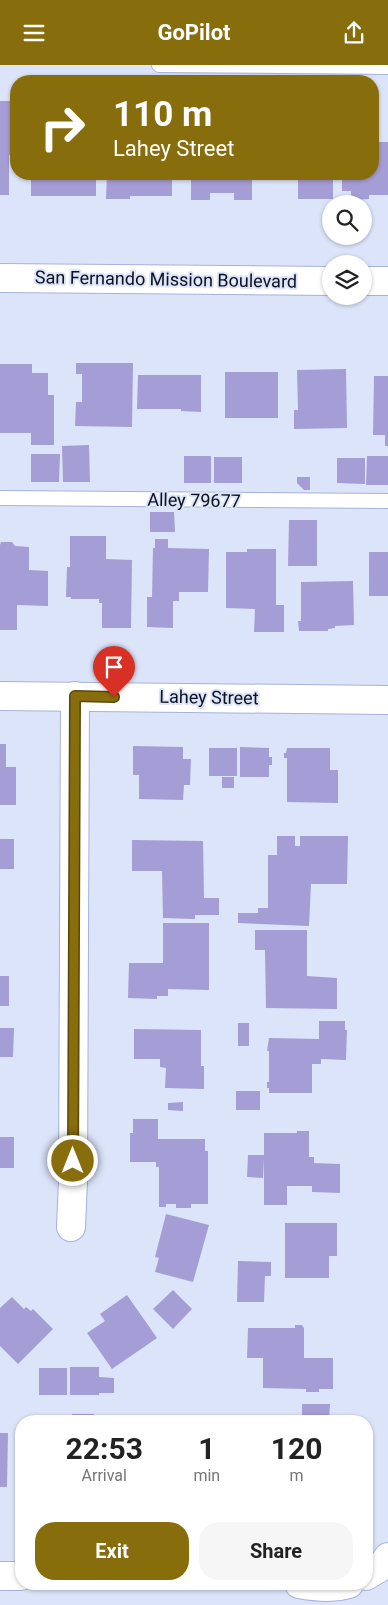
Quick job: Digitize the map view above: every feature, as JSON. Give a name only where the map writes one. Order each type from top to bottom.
[{"type":"street","name":"San Fernando Mission Boulevard","points":[[0,278],[322,281]]},
{"type":"street","points":[[372,281],[388,281]]},
{"type":"street","name":"Lahey Street","points":[[0,695],[388,700]]},
{"type":"street","points":[[72,1227],[75,696]]},
{"type":"street","points":[[0,1576],[15,1576]]},
{"type":"lane","points":[[159,65],[388,67]]},
{"type":"lane","name":"Alley 79677","points":[[0,498],[388,501]]},
{"type":"building","points":[[0,101],[10,101],[9,195],[0,195]]},
{"type":"building","points":[[379,142],[388,142],[388,195],[351,195],[351,191],[342,191],[342,180],[379,180]]},
{"type":"building","points":[[31,180],[96,180],[96,196],[31,196]]},
{"type":"building","points":[[107,180],[172,180],[172,196],[130,196],[130,199],[106,199]]},
{"type":"building","points":[[191,180],[252,180],[252,200],[234,200],[234,193],[210,193],[210,200],[191,200]]},
{"type":"building","points":[[298,180],[333,180],[333,195],[322,195],[322,199],[298,199]]},
{"type":"building","points":[[76,363],[133,363],[132,427],[75,426],[76,402],[82,402],[82,374],[76,374]]},
{"type":"building","points":[[0,364],[32,364],[32,373],[48,373],[48,395],[54,395],[54,445],[31,445],[31,433],[0,433]]},
{"type":"building","points":[[346,369],[347,428],[294,429],[294,410],[298,410],[297,370]]},
{"type":"building","points":[[225,372],[278,372],[278,418],[225,418]]},
{"type":"building","points":[[138,375],[201,375],[201,412],[181,411],[181,409],[137,409]]},
{"type":"building","points":[[374,376],[388,376],[388,446],[385,446],[385,435],[373,435]]},
{"type":"building","points":[[89,445],[90,482],[63,482],[62,446]]},
{"type":"building","points":[[31,454],[60,454],[59,482],[31,482]]},
{"type":"building","points":[[184,456],[211,456],[211,483],[184,483]]},
{"type":"building","points":[[367,456],[388,456],[388,485],[366,485]]},
{"type":"building","points":[[214,457],[242,457],[242,483],[214,483]]},
{"type":"building","points":[[337,458],[365,458],[365,484],[337,483]]},
{"type":"building","points":[[297,477],[310,477],[310,490],[304,490],[297,483]]},
{"type":"building","points":[[150,512],[174,512],[175,532],[150,532]]},
{"type":"building","points":[[289,520],[317,520],[317,566],[288,566]]},
{"type":"building","points":[[70,536],[106,536],[106,559],[132,560],[131,628],[102,628],[102,603],[99,603],[99,599],[71,599],[71,597],[66,597],[67,567],[70,567]]},
{"type":"building","points":[[155,539],[168,539],[168,548],[209,549],[208,592],[179,592],[179,601],[173,601],[173,628],[147,627],[147,597],[152,597],[153,548],[155,548]]},
{"type":"building","points":[[1,542],[12,542],[15,546],[29,547],[29,570],[48,571],[48,606],[17,605],[17,630],[0,630]]},
{"type":"building","points":[[247,549],[276,549],[276,605],[284,605],[284,632],[254,632],[255,609],[226,608],[226,552],[247,552]]},
{"type":"building","points":[[369,552],[388,552],[388,596],[369,596]]},
{"type":"building","points":[[353,581],[354,625],[335,626],[335,628],[328,629],[328,631],[299,631],[298,621],[301,621],[301,582]]},
{"type":"building","points":[[0,744],[6,744],[6,767],[16,767],[16,805],[0,805]]},
{"type":"building","points":[[133,746],[183,747],[183,759],[191,759],[190,785],[184,785],[183,800],[139,799],[139,775],[133,775]]},
{"type":"building","points":[[240,747],[269,748],[269,757],[272,757],[272,765],[269,765],[269,777],[240,777]]},
{"type":"building","points":[[209,748],[237,748],[237,776],[209,776]]},
{"type":"building","points":[[287,748],[330,748],[330,770],[338,770],[338,803],[287,802],[287,758],[284,758],[284,753],[286,753]]},
{"type":"building","points":[[222,777],[234,777],[234,788],[222,788]]},
{"type":"building","points":[[277,836],[295,836],[295,846],[300,846],[300,836],[348,836],[347,884],[311,884],[309,926],[238,923],[238,913],[258,913],[258,908],[268,908],[268,855],[277,855]]},
{"type":"building","points":[[0,839],[14,839],[14,869],[0,869]]},
{"type":"building","points":[[132,840],[203,841],[204,898],[219,898],[219,915],[195,915],[195,919],[163,918],[162,871],[132,871]]},
{"type":"building","points":[[163,923],[209,923],[209,990],[168,989],[168,996],[157,996],[157,999],[128,998],[129,963],[163,963]]},
{"type":"building","points":[[255,930],[307,930],[307,976],[337,978],[337,1009],[266,1008],[265,950],[255,950]]},
{"type":"building","points":[[0,976],[9,976],[9,1006],[0,1006]]},
{"type":"building","points":[[319,1021],[345,1021],[345,1030],[347,1030],[346,1060],[321,1059],[321,1064],[312,1064],[312,1093],[269,1093],[267,1082],[269,1082],[269,1051],[267,1051],[269,1038],[319,1039]]},
{"type":"building","points":[[238,1023],[249,1023],[249,1046],[238,1046]]},
{"type":"building","points":[[0,1028],[14,1028],[13,1057],[0,1057]]},
{"type":"building","points":[[134,1029],[201,1030],[201,1066],[204,1066],[204,1089],[165,1088],[166,1068],[160,1067],[160,1059],[134,1059]]},
{"type":"building","points":[[236,1091],[260,1091],[260,1110],[236,1110]]},
{"type":"building","points":[[183,1102],[183,1111],[168,1110],[168,1103]]},
{"type":"building","points":[[133,1119],[158,1119],[158,1139],[205,1139],[205,1151],[208,1151],[208,1204],[191,1204],[191,1208],[176,1208],[176,1204],[166,1204],[166,1207],[159,1207],[159,1167],[156,1167],[156,1162],[130,1162],[130,1133],[133,1133]]},
{"type":"building","points":[[297,1131],[309,1131],[309,1157],[314,1157],[314,1163],[340,1164],[340,1193],[312,1192],[312,1186],[287,1186],[287,1205],[264,1205],[264,1158],[263,1178],[247,1177],[248,1155],[264,1155],[264,1133],[297,1133]]},
{"type":"building","points":[[0,1137],[14,1137],[14,1168],[0,1168]]},
{"type":"building","points":[[166,1214],[209,1225],[193,1282],[155,1272],[159,1258],[155,1257]]},
{"type":"building","points":[[285,1223],[337,1223],[337,1256],[329,1256],[329,1278],[285,1278]]},
{"type":"building","points":[[238,1261],[271,1262],[271,1276],[265,1276],[264,1302],[237,1302]]},
{"type":"building","points":[[173,1290],[192,1309],[173,1329],[153,1309]]},
{"type":"building","points":[[127,1295],[157,1338],[112,1369],[87,1333],[105,1321],[100,1314]]},
{"type":"building","points":[[12,1297],[24,1309],[26,1307],[31,1311],[33,1309],[53,1329],[18,1364],[0,1346],[0,1308]]},
{"type":"building","points":[[295,1325],[302,1325],[304,1328],[304,1358],[333,1358],[333,1389],[319,1389],[319,1392],[306,1392],[306,1389],[263,1388],[263,1358],[247,1358],[248,1328],[295,1328]]},
{"type":"building","points":[[70,1367],[99,1367],[99,1377],[114,1378],[114,1393],[70,1395]]},
{"type":"building","points":[[39,1368],[67,1368],[67,1395],[39,1395]]},
{"type":"building","points":[[302,1404],[330,1404],[329,1415],[302,1415]]},
{"type":"building","points":[[72,1414],[94,1414],[94,1415]]},
{"type":"building","points":[[0,1433],[8,1433],[7,1487],[0,1487]]},
{"type":"route","points":[[73,1161],[75,696],[114,697]]}]
